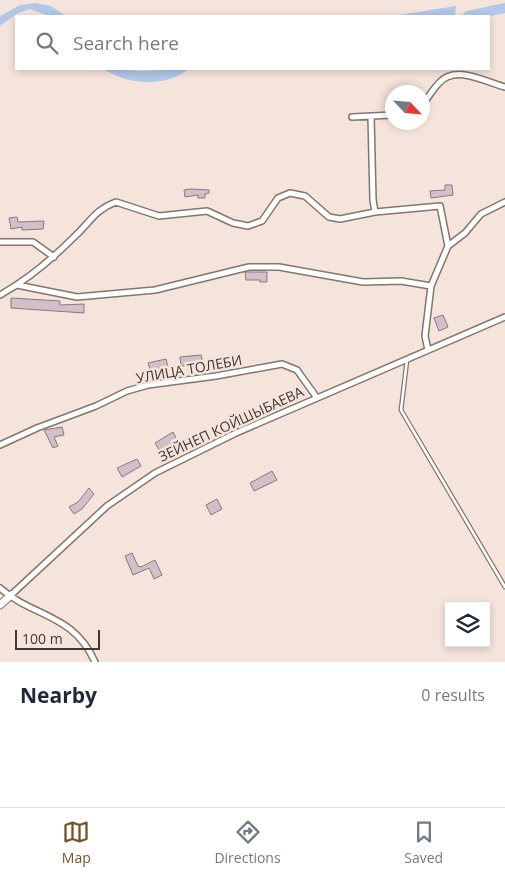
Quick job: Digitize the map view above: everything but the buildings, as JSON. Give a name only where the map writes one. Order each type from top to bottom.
[{"type":"street","points":[[430,94],[440,81],[452,75],[467,75],[505,87]]},
{"type":"street","points":[[352,116],[385,115]]},
{"type":"street","points":[[371,116],[375,212]]},
{"type":"street","points":[[0,295],[17,285],[54,257],[86,226],[100,208],[116,202],[159,216],[207,211],[233,223],[248,226],[262,220],[278,198],[290,193],[305,196],[329,217],[340,219],[375,212],[440,206],[448,246]]},
{"type":"street","points":[[428,350],[425,336],[431,286],[448,246],[465,233],[481,214],[505,202]]},
{"type":"street","points":[[0,242],[33,242],[54,257]]},
{"type":"street","points":[[17,285],[77,297],[155,290],[249,267],[279,267],[363,282],[401,281],[431,286]]},
{"type":"street","name":"ЗЕЙНЕП КОЙШЫБАЕВА","points":[[0,605],[107,506],[155,473],[236,434],[505,317]]},
{"type":"street","name":"УЛИЦА ТОЛЕБИ","points":[[0,445],[36,428],[96,406],[128,391],[148,385],[216,376],[282,364],[297,370],[318,398]]},
{"type":"street","points":[[0,588],[72,628],[88,648],[95,662]]},
{"type":"lane","points":[[408,359],[401,410],[505,587]]},
{"type":"water","points":[[35,3],[51,6],[64,15],[46,15],[30,9],[18,13],[0,26],[0,16],[20,5]]},
{"type":"water","points":[[456,6],[455,15],[398,15]]},
{"type":"water","points":[[105,70],[187,70],[158,82],[135,81]]},
{"type":"waterway","points":[[473,15],[505,8]]}]
